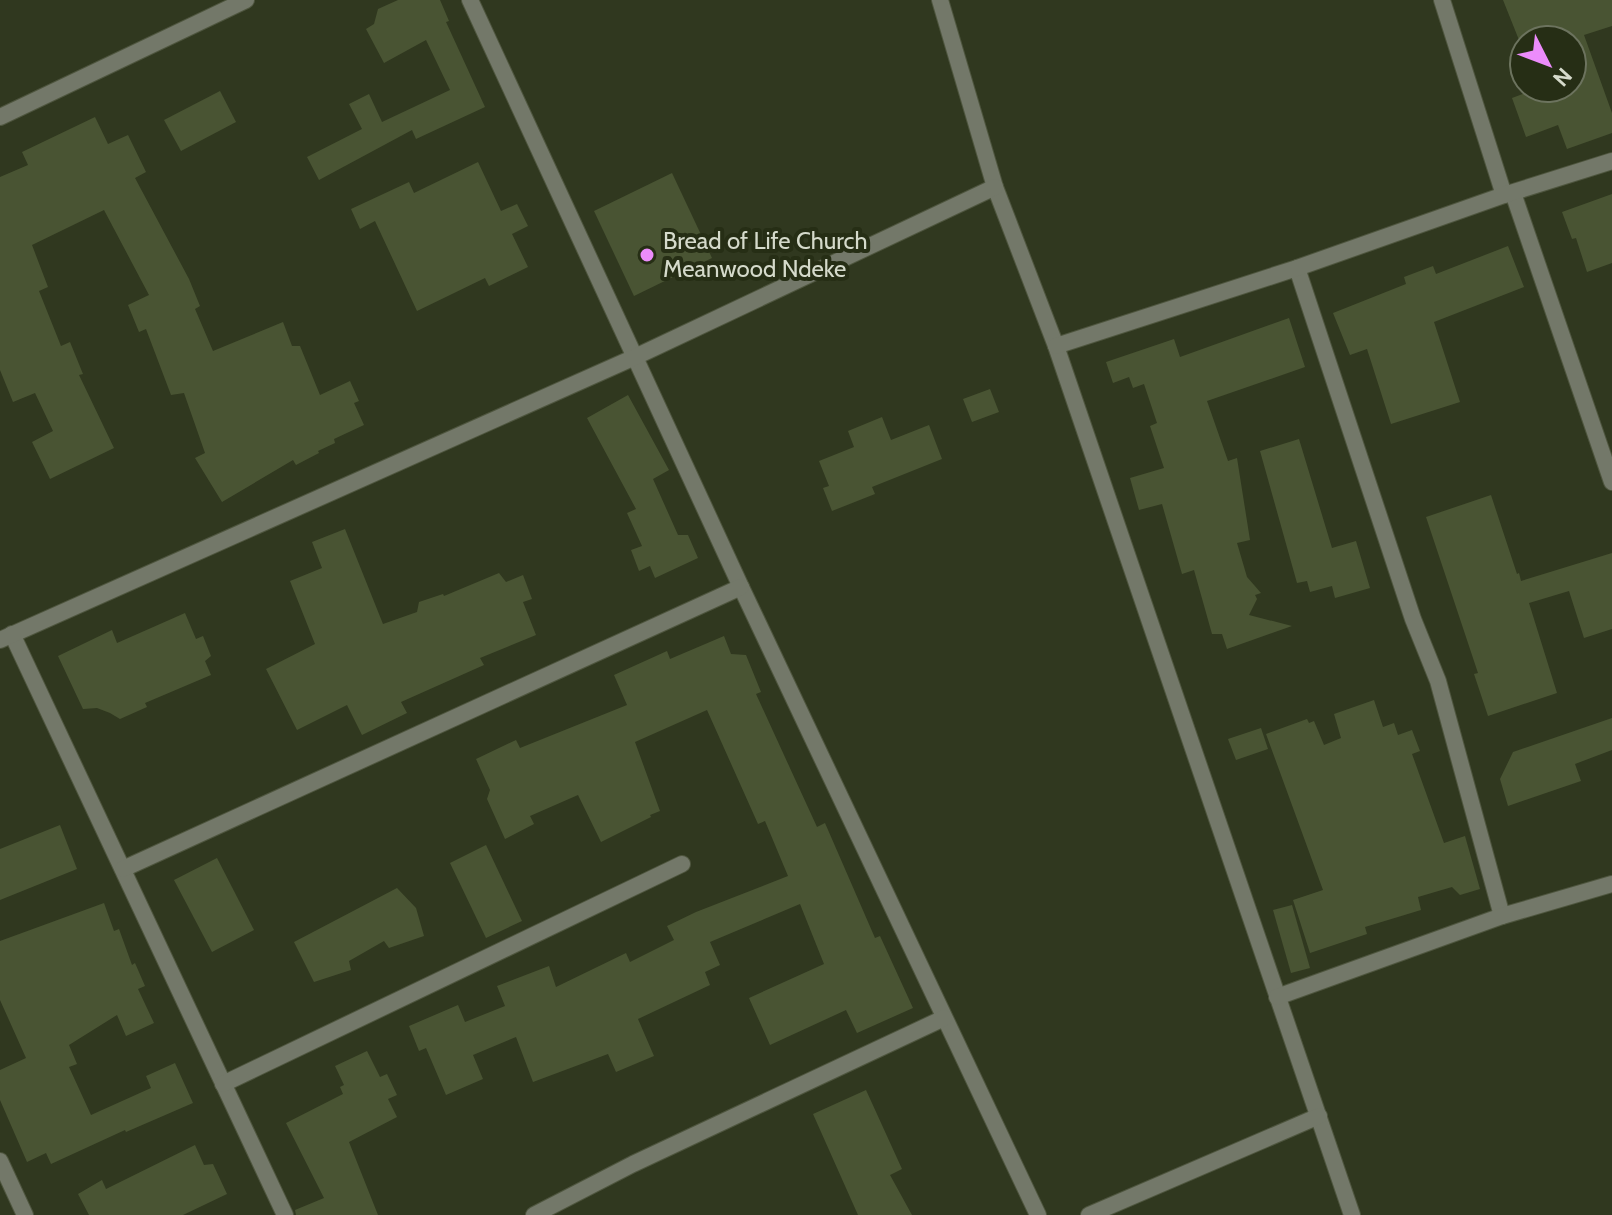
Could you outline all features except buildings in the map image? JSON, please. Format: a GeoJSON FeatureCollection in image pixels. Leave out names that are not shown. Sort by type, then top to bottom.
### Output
{"type":"FeatureCollection","features":[{"type":"Feature","properties":{"kind":"street"},"geometry":{"type":"LineString","coordinates":[[1,115],[246,0]]}},
{"type":"Feature","properties":{"kind":"street"},"geometry":{"type":"LineString","coordinates":[[470,0],[741,587],[1038,1215]]}},
{"type":"Feature","properties":{"kind":"street"},"geometry":{"type":"LineString","coordinates":[[940,0],[995,187],[1056,346],[1352,1215]]}},
{"type":"Feature","properties":{"kind":"street"},"geometry":{"type":"LineString","coordinates":[[1442,0],[1612,482]]}},
{"type":"Feature","properties":{"kind":"street"},"geometry":{"type":"LineString","coordinates":[[1056,346],[1612,161]]}},
{"type":"Feature","properties":{"kind":"street"},"geometry":{"type":"LineString","coordinates":[[285,1215],[123,869],[6,637],[635,357],[995,187]]}},
{"type":"Feature","properties":{"kind":"street"},"geometry":{"type":"LineString","coordinates":[[1297,268],[1413,619],[1438,681],[1502,916]]}},
{"type":"Feature","properties":{"kind":"street"},"geometry":{"type":"LineString","coordinates":[[123,869],[741,587]]}},
{"type":"Feature","properties":{"kind":"street"},"geometry":{"type":"LineString","coordinates":[[223,1084],[682,864]]}},
{"type":"Feature","properties":{"kind":"street"},"geometry":{"type":"LineString","coordinates":[[1277,997],[1502,916],[1612,884]]}},
{"type":"Feature","properties":{"kind":"street"},"geometry":{"type":"LineString","coordinates":[[534,1215],[633,1164],[944,1018]]}},
{"type":"Feature","properties":{"kind":"street"},"geometry":{"type":"LineString","coordinates":[[1089,1215],[1319,1116]]}},
{"type":"Feature","properties":{"kind":"street"},"geometry":{"type":"LineString","coordinates":[[0,1161],[25,1215]]}},
{"type":"Feature","properties":{"kind":"place","name":"Bread of Life Church Meanwood Ndeke"},"geometry":{"type":"Point","coordinates":[647,255]}}]}
